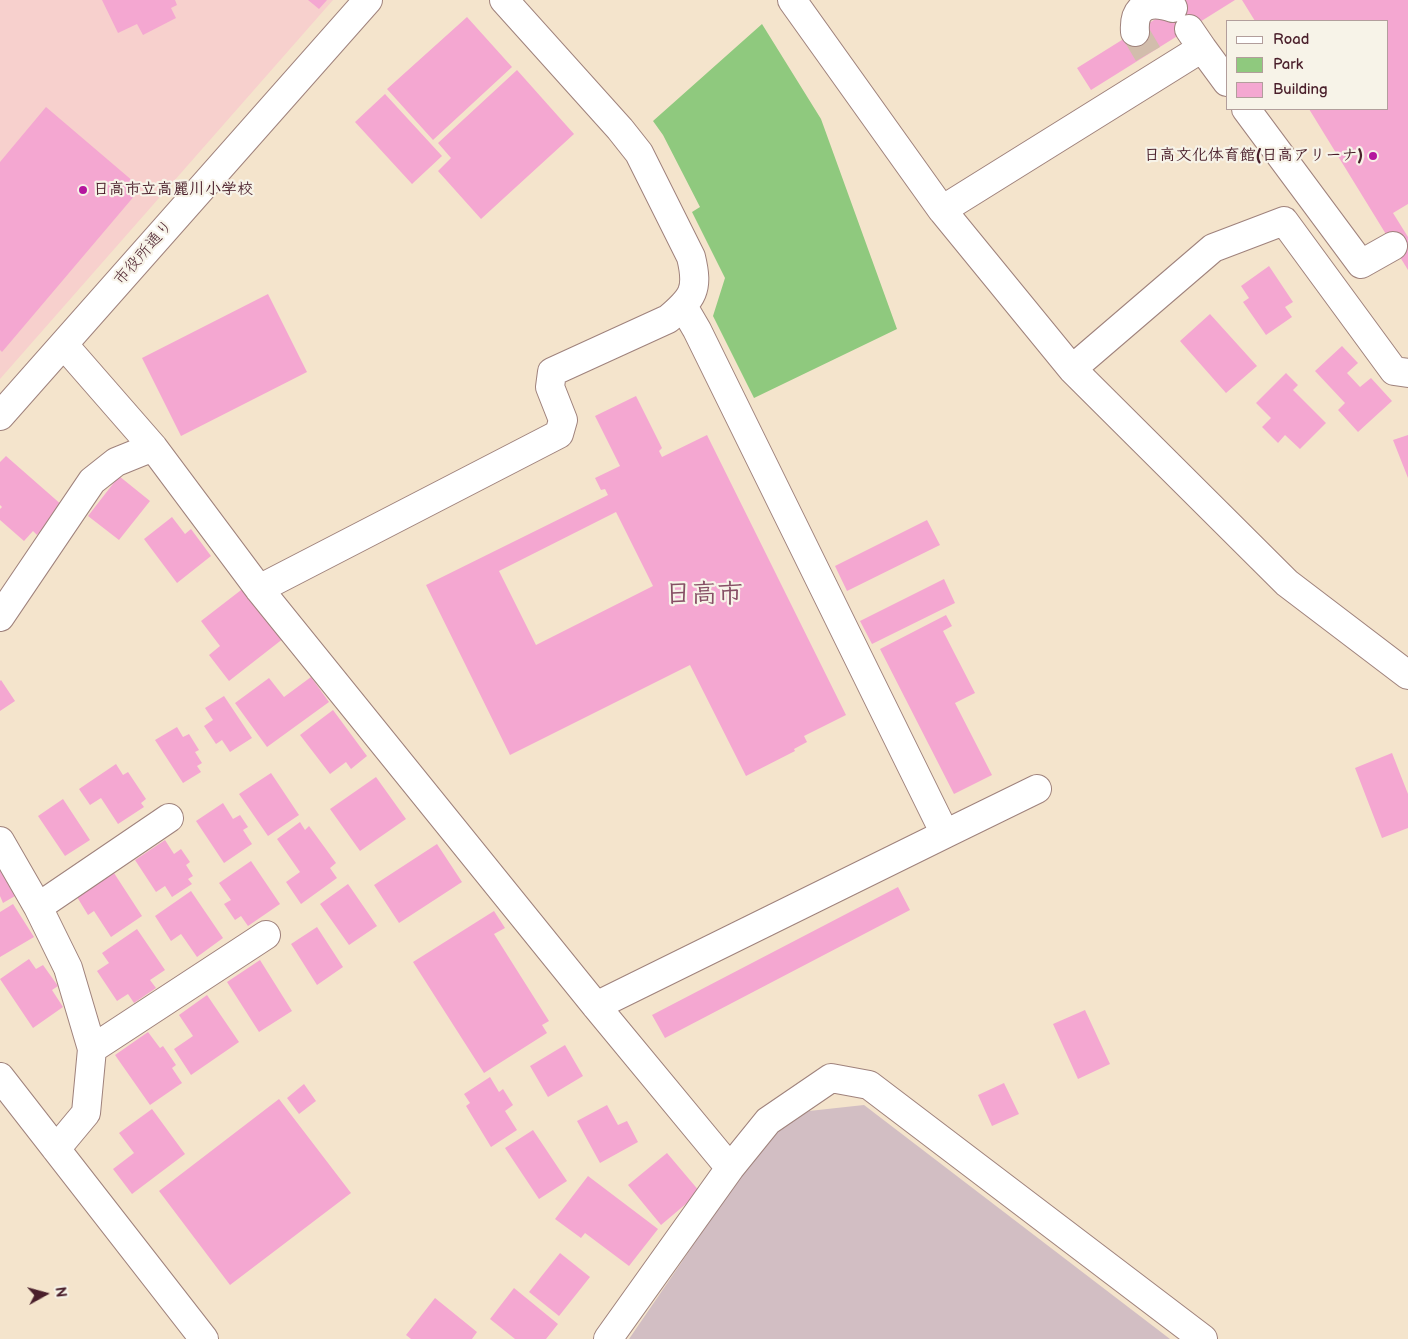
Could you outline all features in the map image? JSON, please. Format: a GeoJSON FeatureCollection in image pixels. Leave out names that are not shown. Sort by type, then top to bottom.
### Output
{"type":"FeatureCollection","features":[{"type":"Feature","properties":{"kind":"street","name":"市役所通り"},"geometry":{"type":"LineString","coordinates":[[0,416],[368,0]]}},
{"type":"Feature","properties":{"kind":"street"},"geometry":{"type":"LineString","coordinates":[[259,589],[560,434],[564,420],[550,387],[552,372],[668,319],[683,306],[690,297],[695,285],[691,257],[639,153],[620,129],[504,0]]}},
{"type":"Feature","properties":{"kind":"street"},"geometry":{"type":"LineString","coordinates":[[792,0],[942,210],[1072,369],[1287,583],[1408,675]]}},
{"type":"Feature","properties":{"kind":"street"},"geometry":{"type":"LineString","coordinates":[[1148,53],[1134,22],[1140,9],[1151,1],[1164,3],[1188,28],[1226,81]]}},
{"type":"Feature","properties":{"kind":"street"},"geometry":{"type":"LineString","coordinates":[[942,210],[1148,53],[1188,28]]}},
{"type":"Feature","properties":{"kind":"street"},"geometry":{"type":"LineString","coordinates":[[1247,110],[1361,264],[1403,240]]}},
{"type":"Feature","properties":{"kind":"street"},"geometry":{"type":"LineString","coordinates":[[1072,369],[1213,248],[1284,221],[1394,371],[1408,373]]}},
{"type":"Feature","properties":{"kind":"street"},"geometry":{"type":"LineString","coordinates":[[683,306],[701,338],[945,834]]}},
{"type":"Feature","properties":{"kind":"street"},"geometry":{"type":"LineString","coordinates":[[64,345],[153,447],[259,589],[596,1006],[730,1168]]}},
{"type":"Feature","properties":{"kind":"street"},"geometry":{"type":"LineString","coordinates":[[0,617],[92,481],[116,462],[153,447]]}},
{"type":"Feature","properties":{"kind":"street"},"geometry":{"type":"LineString","coordinates":[[596,1006],[1037,789]]}},
{"type":"Feature","properties":{"kind":"street"},"geometry":{"type":"LineString","coordinates":[[38,907],[169,818]]}},
{"type":"Feature","properties":{"kind":"street"},"geometry":{"type":"LineString","coordinates":[[0,841],[38,907],[68,968],[92,1049],[86,1113],[56,1149]]}},
{"type":"Feature","properties":{"kind":"street"},"geometry":{"type":"LineString","coordinates":[[92,1049],[266,935]]}},
{"type":"Feature","properties":{"kind":"street"},"geometry":{"type":"LineString","coordinates":[[0,1077],[204,1339]]}},
{"type":"Feature","properties":{"kind":"street"},"geometry":{"type":"LineString","coordinates":[[608,1339],[730,1168],[768,1121],[832,1078],[869,1085],[1204,1339]]}},
{"type":"Feature","properties":{"kind":"shaded area","name":"日高市立高麗川小学校"},"geometry":{"type":"Polygon","coordinates":[[[0,0],[333,0],[0,379],[0,0]]]}},
{"type":"Feature","properties":{"kind":"shaded area"},"geometry":{"type":"Polygon","coordinates":[[[864,1105],[1170,1339],[629,1339],[735,1184],[770,1137],[809,1111],[864,1105]]]}},
{"type":"Feature","properties":{"kind":"green space"},"geometry":{"type":"Polygon","coordinates":[[[762,24],[821,119],[897,329],[754,398],[713,316],[725,278],[692,212],[700,207],[663,135],[653,121],[762,24]]]}},
{"type":"Feature","properties":{"kind":"building"},"geometry":{"type":"Polygon","coordinates":[[[102,0],[175,0],[177,5],[171,8],[176,18],[143,35],[137,24],[118,33],[102,0]]]}},
{"type":"Feature","properties":{"kind":"building"},"geometry":{"type":"Polygon","coordinates":[[[308,0],[327,0],[319,9],[308,0]]]}},
{"type":"Feature","properties":{"kind":"building"},"geometry":{"type":"Polygon","coordinates":[[[1186,0],[1235,0],[1091,90],[1077,68],[1186,0]]]}},
{"type":"Feature","properties":{"kind":"building","name":"日高文化体育館(日高アリーナ)"},"geometry":{"type":"Polygon","coordinates":[[[1242,0],[1408,0],[1408,204],[1393,213],[1408,237],[1408,270],[1310,110],[1388,110],[1388,20],[1254,20],[1242,0]]]}},
{"type":"Feature","properties":{"kind":"building"},"geometry":{"type":"Polygon","coordinates":[[[467,17],[512,67],[433,140],[387,89],[467,17]]]}},
{"type":"Feature","properties":{"kind":"building"},"geometry":{"type":"Polygon","coordinates":[[[517,70],[574,134],[481,219],[438,171],[451,158],[438,143],[517,70]]]}},
{"type":"Feature","properties":{"kind":"building"},"geometry":{"type":"Polygon","coordinates":[[[385,94],[442,156],[412,184],[355,122],[385,94]]]}},
{"type":"Feature","properties":{"kind":"building"},"geometry":{"type":"Polygon","coordinates":[[[46,107],[141,188],[2,352],[0,350],[0,162],[46,107]]]}},
{"type":"Feature","properties":{"kind":"building"},"geometry":{"type":"Polygon","coordinates":[[[1269,266],[1293,302],[1285,307],[1292,317],[1266,335],[1243,302],[1249,298],[1241,286],[1269,266]]]}},
{"type":"Feature","properties":{"kind":"building"},"geometry":{"type":"Polygon","coordinates":[[[268,294],[307,372],[181,436],[142,358],[268,294]]]}},
{"type":"Feature","properties":{"kind":"building"},"geometry":{"type":"Polygon","coordinates":[[[1210,314],[1257,366],[1226,393],[1180,341],[1210,314]]]}},
{"type":"Feature","properties":{"kind":"building"},"geometry":{"type":"Polygon","coordinates":[[[1342,346],[1358,363],[1347,373],[1360,387],[1371,378],[1392,401],[1358,432],[1338,410],[1345,403],[1315,371],[1342,346]]]}},
{"type":"Feature","properties":{"kind":"building"},"geometry":{"type":"Polygon","coordinates":[[[1286,373],[1298,385],[1293,390],[1326,423],[1300,449],[1285,435],[1278,443],[1262,427],[1271,418],[1256,403],[1286,373]]]}},
{"type":"Feature","properties":{"kind":"building"},"geometry":{"type":"Polygon","coordinates":[[[636,396],[662,448],[659,451],[662,457],[707,435],[846,715],[804,736],[807,742],[794,749],[795,751],[746,776],[690,665],[510,755],[426,585],[608,495],[605,489],[601,490],[595,478],[620,466],[595,416],[636,396]],[[616,512],[499,571],[536,645],[653,586],[616,512]]]}},
{"type":"Feature","properties":{"kind":"building"},"geometry":{"type":"Polygon","coordinates":[[[1408,435],[1408,478],[1393,440],[1408,435]]]}},
{"type":"Feature","properties":{"kind":"building"},"geometry":{"type":"Polygon","coordinates":[[[6,456],[63,506],[37,535],[33,531],[24,541],[0,520],[0,509],[2,507],[0,505],[0,462],[6,456]]]}},
{"type":"Feature","properties":{"kind":"building"},"geometry":{"type":"Polygon","coordinates":[[[119,476],[150,501],[119,540],[88,516],[119,476]]]}},
{"type":"Feature","properties":{"kind":"building"},"geometry":{"type":"Polygon","coordinates":[[[172,517],[185,534],[191,529],[211,556],[177,583],[144,539],[172,517]]]}},
{"type":"Feature","properties":{"kind":"building"},"geometry":{"type":"Polygon","coordinates":[[[927,520],[940,545],[847,591],[835,566],[927,520]]]}},
{"type":"Feature","properties":{"kind":"building"},"geometry":{"type":"Polygon","coordinates":[[[944,579],[955,603],[872,644],[860,621],[944,579]]]}},
{"type":"Feature","properties":{"kind":"building"},"geometry":{"type":"Polygon","coordinates":[[[245,587],[284,638],[229,681],[209,655],[220,646],[201,621],[245,587]]]}},
{"type":"Feature","properties":{"kind":"building"},"geometry":{"type":"Polygon","coordinates":[[[946,615],[952,626],[943,631],[975,693],[955,703],[992,775],[954,794],[880,649],[946,615]]]}},
{"type":"Feature","properties":{"kind":"building"},"geometry":{"type":"Polygon","coordinates":[[[311,677],[329,702],[267,747],[235,703],[269,678],[284,697],[311,677]]]}},
{"type":"Feature","properties":{"kind":"building"},"geometry":{"type":"Polygon","coordinates":[[[0,681],[15,701],[0,711],[0,681]]]}},
{"type":"Feature","properties":{"kind":"building"},"geometry":{"type":"Polygon","coordinates":[[[224,696],[252,738],[230,752],[222,740],[216,744],[204,726],[213,720],[205,708],[224,696]]]}},
{"type":"Feature","properties":{"kind":"building"},"geometry":{"type":"Polygon","coordinates":[[[333,710],[367,756],[351,769],[346,762],[330,774],[300,735],[333,710]]]}},
{"type":"Feature","properties":{"kind":"building"},"geometry":{"type":"Polygon","coordinates":[[[177,727],[183,737],[189,734],[199,750],[195,752],[202,763],[197,766],[201,772],[183,783],[155,740],[177,727]]]}},
{"type":"Feature","properties":{"kind":"building"},"geometry":{"type":"Polygon","coordinates":[[[1392,753],[1408,794],[1408,828],[1382,838],[1355,768],[1392,753]]]}},
{"type":"Feature","properties":{"kind":"building"},"geometry":{"type":"Polygon","coordinates":[[[116,764],[123,775],[128,772],[146,799],[141,803],[144,807],[118,824],[101,798],[90,805],[79,789],[116,764]]]}},
{"type":"Feature","properties":{"kind":"building"},"geometry":{"type":"Polygon","coordinates":[[[271,773],[299,815],[268,836],[239,794],[271,773]]]}},
{"type":"Feature","properties":{"kind":"building"},"geometry":{"type":"Polygon","coordinates":[[[376,777],[406,819],[360,851],[330,809],[376,777]]]}},
{"type":"Feature","properties":{"kind":"building"},"geometry":{"type":"Polygon","coordinates":[[[63,799],[90,840],[65,856],[38,816],[63,799]]]}},
{"type":"Feature","properties":{"kind":"building"},"geometry":{"type":"Polygon","coordinates":[[[223,803],[233,819],[240,815],[248,827],[243,830],[252,844],[224,863],[196,821],[223,803]]]}},
{"type":"Feature","properties":{"kind":"building"},"geometry":{"type":"Polygon","coordinates":[[[300,822],[305,830],[309,826],[336,863],[330,868],[337,878],[301,904],[286,882],[300,872],[277,839],[300,822]]]}},
{"type":"Feature","properties":{"kind":"building"},"geometry":{"type":"Polygon","coordinates":[[[165,840],[174,854],[181,849],[190,862],[186,865],[193,876],[188,879],[192,884],[172,897],[165,886],[156,892],[135,860],[165,840]]]}},
{"type":"Feature","properties":{"kind":"building"},"geometry":{"type":"Polygon","coordinates":[[[437,844],[462,882],[399,923],[374,885],[437,844]]]}},
{"type":"Feature","properties":{"kind":"building"},"geometry":{"type":"Polygon","coordinates":[[[251,861],[280,904],[248,926],[241,916],[235,920],[224,904],[231,900],[219,883],[251,861]]]}},
{"type":"Feature","properties":{"kind":"building"},"geometry":{"type":"Polygon","coordinates":[[[0,870],[15,896],[3,903],[0,896],[0,870]]]}},
{"type":"Feature","properties":{"kind":"building"},"geometry":{"type":"Polygon","coordinates":[[[114,873],[142,916],[111,937],[94,911],[88,915],[77,897],[114,873]]]}},
{"type":"Feature","properties":{"kind":"building"},"geometry":{"type":"Polygon","coordinates":[[[348,884],[377,926],[349,945],[320,904],[348,884]]]}},
{"type":"Feature","properties":{"kind":"building"},"geometry":{"type":"Polygon","coordinates":[[[898,887],[910,910],[665,1038],[652,1015],[898,887]]]}},
{"type":"Feature","properties":{"kind":"building"},"geometry":{"type":"Polygon","coordinates":[[[191,891],[223,938],[197,957],[181,934],[171,941],[155,916],[191,891]]]}},
{"type":"Feature","properties":{"kind":"building"},"geometry":{"type":"Polygon","coordinates":[[[13,904],[34,937],[0,957],[0,912],[13,904]]]}},
{"type":"Feature","properties":{"kind":"building"},"geometry":{"type":"Polygon","coordinates":[[[494,911],[505,928],[494,934],[549,1021],[542,1025],[547,1033],[484,1073],[413,962],[494,911]]]}},
{"type":"Feature","properties":{"kind":"building"},"geometry":{"type":"Polygon","coordinates":[[[317,927],[343,967],[317,985],[291,944],[317,927]]]}},
{"type":"Feature","properties":{"kind":"building"},"geometry":{"type":"Polygon","coordinates":[[[137,929],[165,970],[150,980],[156,988],[134,1003],[128,994],[117,1001],[97,971],[109,963],[102,953],[137,929]]]}},
{"type":"Feature","properties":{"kind":"building"},"geometry":{"type":"Polygon","coordinates":[[[29,959],[36,969],[43,965],[58,986],[52,990],[63,1007],[33,1028],[0,979],[29,959]]]}},
{"type":"Feature","properties":{"kind":"building"},"geometry":{"type":"Polygon","coordinates":[[[260,960],[292,1011],[259,1032],[227,982],[260,960]]]}},
{"type":"Feature","properties":{"kind":"building"},"geometry":{"type":"Polygon","coordinates":[[[207,995],[239,1042],[191,1075],[174,1049],[193,1036],[179,1015],[207,995]]]}},
{"type":"Feature","properties":{"kind":"building"},"geometry":{"type":"Polygon","coordinates":[[[1085,1010],[1110,1064],[1078,1079],[1053,1024],[1085,1010]]]}},
{"type":"Feature","properties":{"kind":"building"},"geometry":{"type":"Polygon","coordinates":[[[148,1032],[160,1048],[163,1046],[176,1065],[172,1068],[182,1083],[150,1105],[115,1055],[148,1032]]]}},
{"type":"Feature","properties":{"kind":"building"},"geometry":{"type":"Polygon","coordinates":[[[565,1045],[583,1076],[548,1097],[530,1066],[565,1045]]]}},
{"type":"Feature","properties":{"kind":"building"},"geometry":{"type":"Polygon","coordinates":[[[490,1077],[499,1092],[503,1089],[513,1105],[505,1111],[517,1130],[491,1147],[466,1106],[470,1103],[464,1094],[490,1077]]]}},
{"type":"Feature","properties":{"kind":"building"},"geometry":{"type":"Polygon","coordinates":[[[1004,1083],[1019,1114],[992,1126],[978,1095],[1004,1083]]]}},
{"type":"Feature","properties":{"kind":"building"},"geometry":{"type":"Polygon","coordinates":[[[304,1084],[316,1101],[299,1114],[287,1098],[304,1084]]]}},
{"type":"Feature","properties":{"kind":"building"},"geometry":{"type":"Polygon","coordinates":[[[279,1099],[351,1193],[230,1285],[159,1191],[279,1099]]]}},
{"type":"Feature","properties":{"kind":"building"},"geometry":{"type":"Polygon","coordinates":[[[607,1105],[618,1125],[627,1121],[638,1142],[600,1163],[577,1121],[607,1105]]]}},
{"type":"Feature","properties":{"kind":"building"},"geometry":{"type":"Polygon","coordinates":[[[152,1109],[185,1154],[132,1194],[113,1169],[134,1153],[119,1133],[152,1109]]]}},
{"type":"Feature","properties":{"kind":"building"},"geometry":{"type":"Polygon","coordinates":[[[533,1130],[567,1181],[539,1199],[505,1148],[533,1130]]]}},
{"type":"Feature","properties":{"kind":"building"},"geometry":{"type":"Polygon","coordinates":[[[667,1153],[700,1192],[661,1225],[628,1185],[667,1153]]]}},
{"type":"Feature","properties":{"kind":"building"},"geometry":{"type":"Polygon","coordinates":[[[588,1176],[658,1229],[629,1266],[585,1233],[581,1238],[555,1219],[588,1176]]]}},
{"type":"Feature","properties":{"kind":"building"},"geometry":{"type":"Polygon","coordinates":[[[560,1253],[590,1277],[559,1316],[529,1292],[560,1253]]]}},
{"type":"Feature","properties":{"kind":"building"},"geometry":{"type":"Polygon","coordinates":[[[514,1288],[558,1324],[546,1339],[515,1339],[490,1319],[514,1288]]]}},
{"type":"Feature","properties":{"kind":"building"},"geometry":{"type":"Polygon","coordinates":[[[435,1298],[477,1332],[472,1339],[411,1339],[406,1335],[435,1298]]]}},
{"type":"Feature","properties":{"kind":"tunnel"},"geometry":{"type":"LineString","coordinates":[[1135,32],[1148,54]]}},
{"type":"Feature","properties":{"kind":"place","name":"日高文化体育館(日高アリーナ)"},"geometry":{"type":"Point","coordinates":[1373,156]}},
{"type":"Feature","properties":{"kind":"place","name":"日高市立高麗川小学校"},"geometry":{"type":"Point","coordinates":[83,190]}},
{"type":"Feature","properties":{"kind":"district","name":"日高市"},"geometry":{"type":"Point","coordinates":[704,595]}}]}
